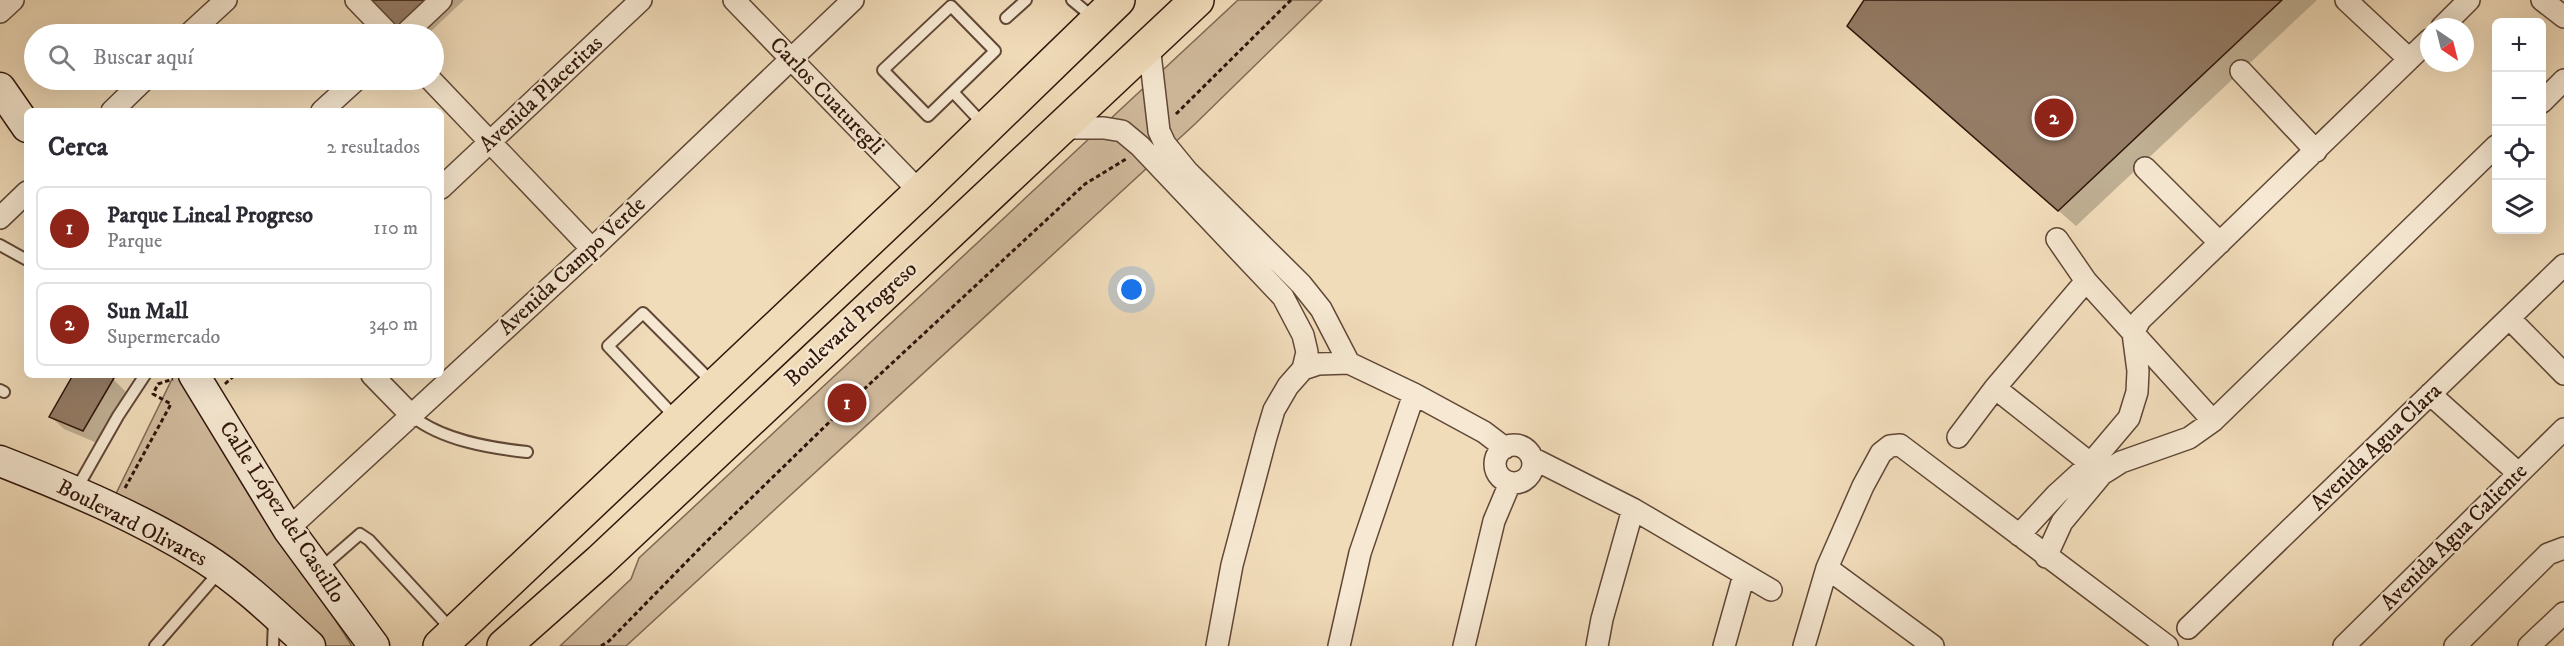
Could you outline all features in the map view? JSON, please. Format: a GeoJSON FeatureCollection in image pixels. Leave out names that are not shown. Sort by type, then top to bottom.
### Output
{"type":"FeatureCollection","features":[{"type":"Feature","properties":{"kind":"main road","name":"Boulevard Progreso"},"geometry":{"type":"LineString","coordinates":[[504,646],[600,561],[1197,0]]}},
{"type":"Feature","properties":{"kind":"main road"},"geometry":{"type":"LineString","coordinates":[[447,639],[920,192],[986,127],[1096,7]]}},
{"type":"Feature","properties":{"kind":"street"},"geometry":{"type":"LineString","coordinates":[[0,12],[13,0]]}},
{"type":"Feature","properties":{"kind":"street"},"geometry":{"type":"LineString","coordinates":[[200,24],[226,0]]}},
{"type":"Feature","properties":{"kind":"street"},"geometry":{"type":"LineString","coordinates":[[356,0],[379,24]]}},
{"type":"Feature","properties":{"kind":"street"},"geometry":{"type":"LineString","coordinates":[[416,24],[441,0]]}},
{"type":"Feature","properties":{"kind":"street","name":"Avenida Placeritas"},"geometry":{"type":"LineString","coordinates":[[444,185],[641,0]]}},
{"type":"Feature","properties":{"kind":"street","name":"Carlos Cuaturegli"},"geometry":{"type":"LineString","coordinates":[[734,0],[920,192]]}},
{"type":"Feature","properties":{"kind":"street","name":"Avenida Campo Verde"},"geometry":{"type":"LineString","coordinates":[[288,529],[592,249],[853,0]]}},
{"type":"Feature","properties":{"kind":"street"},"geometry":{"type":"LineString","coordinates":[[2346,0],[2409,59]]}},
{"type":"Feature","properties":{"kind":"street"},"geometry":{"type":"LineString","coordinates":[[2451,18],[2469,0]]}},
{"type":"Feature","properties":{"kind":"street"},"geometry":{"type":"LineString","coordinates":[[2542,0],[2564,17]]}},
{"type":"Feature","properties":{"kind":"street"},"geometry":{"type":"LineString","coordinates":[[1149,45],[1153,145]]}},
{"type":"Feature","properties":{"kind":"street"},"geometry":{"type":"LineString","coordinates":[[2046,556],[2062,522],[2129,418],[2137,392],[2138,371],[2133,333],[2140,320],[2420,49]]}},
{"type":"Feature","properties":{"kind":"street"},"geometry":{"type":"LineString","coordinates":[[2241,71],[2316,151]]}},
{"type":"Feature","properties":{"kind":"street"},"geometry":{"type":"LineString","coordinates":[[2546,97],[2564,80]]}},
{"type":"Feature","properties":{"kind":"street"},"geometry":{"type":"LineString","coordinates":[[0,88],[24,123]]}},
{"type":"Feature","properties":{"kind":"street"},"geometry":{"type":"LineString","coordinates":[[121,108],[136,90]]}},
{"type":"Feature","properties":{"kind":"street"},"geometry":{"type":"LineString","coordinates":[[325,108],[345,90]]}},
{"type":"Feature","properties":{"kind":"street"},"geometry":{"type":"LineString","coordinates":[[441,90],[592,249]]}},
{"type":"Feature","properties":{"kind":"street"},"geometry":{"type":"LineString","coordinates":[[1061,128],[1104,128],[1122,131],[1153,145],[1283,297],[1303,335],[1307,352],[1303,369],[1288,386],[1274,410],[1232,565],[1217,646]]}},
{"type":"Feature","properties":{"kind":"street"},"geometry":{"type":"LineString","coordinates":[[2019,534],[2045,507],[2097,469],[2189,438],[2213,421],[2492,150]]}},
{"type":"Feature","properties":{"kind":"street"},"geometry":{"type":"LineString","coordinates":[[2145,168],[2220,243]]}},
{"type":"Feature","properties":{"kind":"street"},"geometry":{"type":"LineString","coordinates":[[1185,180],[1301,284],[1321,309],[1349,363]]}},
{"type":"Feature","properties":{"kind":"street"},"geometry":{"type":"LineString","coordinates":[[0,218],[24,195]]}},
{"type":"Feature","properties":{"kind":"street"},"geometry":{"type":"LineString","coordinates":[[2057,239],[2086,281],[2213,421]]}},
{"type":"Feature","properties":{"kind":"street","name":"Avenida Agua Clara"},"geometry":{"type":"LineString","coordinates":[[2188,628],[2564,265]]}},
{"type":"Feature","properties":{"kind":"street"},"geometry":{"type":"LineString","coordinates":[[1958,437],[1995,388],[2086,281]]}},
{"type":"Feature","properties":{"kind":"street"},"geometry":{"type":"LineString","coordinates":[[1283,297],[1301,284]]}},
{"type":"Feature","properties":{"kind":"street"},"geometry":{"type":"LineString","coordinates":[[2509,318],[2564,374]]}},
{"type":"Feature","properties":{"kind":"street"},"geometry":{"type":"LineString","coordinates":[[1303,369],[1318,364],[1349,363],[1414,394],[1484,432],[1505,448]]}},
{"type":"Feature","properties":{"kind":"street","name":"Calle López del Castillo"},"geometry":{"type":"LineString","coordinates":[[188,378],[288,529],[374,646]]}},
{"type":"Feature","properties":{"kind":"street"},"geometry":{"type":"LineString","coordinates":[[375,378],[412,416]]}},
{"type":"Feature","properties":{"kind":"street"},"geometry":{"type":"LineString","coordinates":[[1995,388],[2097,469]]}},
{"type":"Feature","properties":{"kind":"street"},"geometry":{"type":"LineString","coordinates":[[1339,646],[1360,553],[1414,394]]}},
{"type":"Feature","properties":{"kind":"street"},"geometry":{"type":"LineString","coordinates":[[2430,394],[2518,473]]}},
{"type":"Feature","properties":{"kind":"street","name":"Avenida Agua Caliente"},"geometry":{"type":"LineString","coordinates":[[2344,646],[2564,429]]}},
{"type":"Feature","properties":{"kind":"street"},"geometry":{"type":"LineString","coordinates":[[1804,646],[1827,568],[1863,486],[1881,453],[1890,446],[1900,445],[2167,646]]}},
{"type":"Feature","properties":{"kind":"street"},"geometry":{"type":"LineString","coordinates":[[1518,446],[1529,452],[1532,458],[1532,471],[1528,477],[1517,483],[1510,483],[1499,477],[1495,464],[1499,452],[1505,448],[1518,446]]}},
{"type":"Feature","properties":{"kind":"street"},"geometry":{"type":"LineString","coordinates":[[1532,458],[1633,509],[1771,590]]}},
{"type":"Feature","properties":{"kind":"street","name":"Boulevard Olivares"},"geometry":{"type":"LineString","coordinates":[[0,461],[75,492],[165,536],[221,570],[310,646]]}},
{"type":"Feature","properties":{"kind":"street"},"geometry":{"type":"LineString","coordinates":[[1464,646],[1494,521],[1510,483]]}},
{"type":"Feature","properties":{"kind":"street"},"geometry":{"type":"LineString","coordinates":[[2045,507],[2062,522]]}},
{"type":"Feature","properties":{"kind":"street"},"geometry":{"type":"LineString","coordinates":[[1597,646],[1602,619],[1633,509]]}},
{"type":"Feature","properties":{"kind":"street"},"geometry":{"type":"LineString","coordinates":[[2455,646],[2548,554],[2564,548]]}},
{"type":"Feature","properties":{"kind":"street"},"geometry":{"type":"LineString","coordinates":[[1827,568],[1933,646]]}},
{"type":"Feature","properties":{"kind":"street"},"geometry":{"type":"LineString","coordinates":[[1724,646],[1744,575]]}},
{"type":"Feature","properties":{"kind":"street"},"geometry":{"type":"LineString","coordinates":[[2529,646],[2564,613]]}},
{"type":"Feature","properties":{"kind":"lane"},"geometry":{"type":"LineString","coordinates":[[1006,18],[1026,0]]}},
{"type":"Feature","properties":{"kind":"lane"},"geometry":{"type":"LineString","coordinates":[[951,6],[995,51],[953,92],[928,116],[883,70],[951,6]]}},
{"type":"Feature","properties":{"kind":"lane"},"geometry":{"type":"LineString","coordinates":[[953,92],[986,127]]}},
{"type":"Feature","properties":{"kind":"lane"},"geometry":{"type":"LineString","coordinates":[[0,245],[24,258]]}},
{"type":"Feature","properties":{"kind":"lane"},"geometry":{"type":"LineString","coordinates":[[679,421],[608,346],[643,313],[716,386]]}},
{"type":"Feature","properties":{"kind":"lane"},"geometry":{"type":"LineString","coordinates":[[75,492],[118,416],[143,378]]}},
{"type":"Feature","properties":{"kind":"lane"},"geometry":{"type":"LineString","coordinates":[[412,416],[427,428],[497,448],[527,452]]}},
{"type":"Feature","properties":{"kind":"lane"},"geometry":{"type":"LineString","coordinates":[[318,571],[352,538],[360,534],[369,540],[447,639]]}},
{"type":"Feature","properties":{"kind":"lane"},"geometry":{"type":"LineString","coordinates":[[155,646],[221,570]]}},
{"type":"Feature","properties":{"kind":"lane"},"geometry":{"type":"LineString","coordinates":[[273,646],[275,614]]}},
{"type":"Feature","properties":{"kind":"path"},"geometry":{"type":"LineString","coordinates":[[601,646],[609,641],[704,544],[848,405],[1085,184],[1153,145],[1291,0]]}},
{"type":"Feature","properties":{"kind":"path"},"geometry":{"type":"LineString","coordinates":[[123,493],[171,404],[153,394],[158,384],[180,378]]}},
{"type":"Feature","properties":{"kind":"shaded area"},"geometry":{"type":"Polygon","coordinates":[[[1238,0],[1322,0],[1195,124],[626,646],[560,646],[631,579],[639,558],[1238,0]]]}},
{"type":"Feature","properties":{"kind":"shaded area"},"geometry":{"type":"Polygon","coordinates":[[[173,378],[181,378],[352,646],[312,646],[108,510],[173,378]]]}},
{"type":"Feature","properties":{"kind":"building"},"geometry":{"type":"Polygon","coordinates":[[[368,0],[430,0],[404,24],[390,24],[368,0]]]}},
{"type":"Feature","properties":{"kind":"building"},"geometry":{"type":"Polygon","coordinates":[[[1864,0],[2282,0],[2058,211],[1847,26],[1864,0]]]}},
{"type":"Feature","properties":{"kind":"building"},"geometry":{"type":"Polygon","coordinates":[[[71,378],[114,378],[83,431],[49,417],[71,378]]]}},
{"type":"Feature","properties":{"kind":"place","name":"Sun Mall"},"geometry":{"type":"Point","coordinates":[2054,118]}},
{"type":"Feature","properties":{"kind":"place","name":"Parque Lineal Progreso"},"geometry":{"type":"Point","coordinates":[847,403]}}]}
